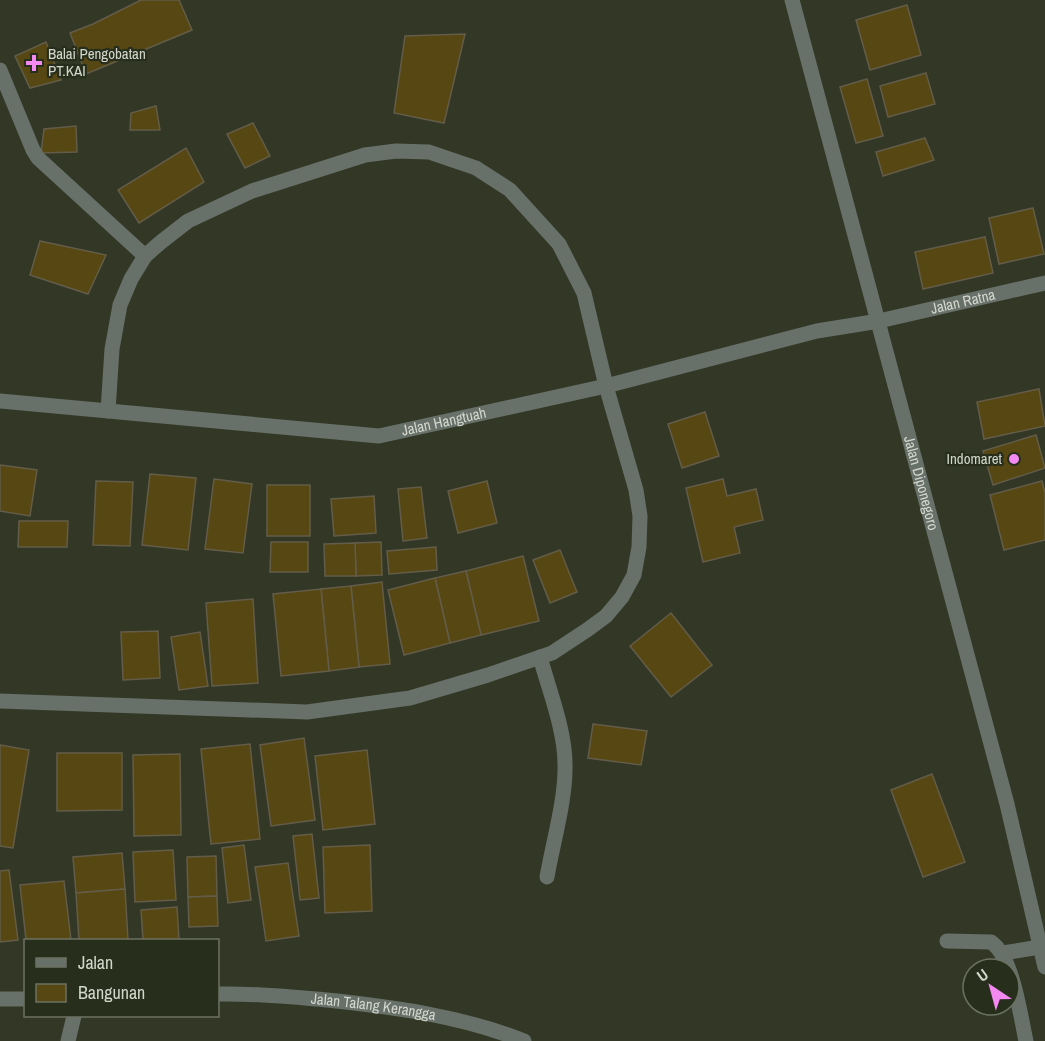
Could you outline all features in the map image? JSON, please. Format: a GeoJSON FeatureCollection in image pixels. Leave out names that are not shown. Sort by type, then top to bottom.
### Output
{"type":"FeatureCollection","features":[{"type":"Feature","properties":{"kind":"street","name":"Jalan Diponegoro"},"geometry":{"type":"LineString","coordinates":[[792,0],[1006,804],[1045,968]]}},
{"type":"Feature","properties":{"kind":"street"},"geometry":{"type":"LineString","coordinates":[[0,70],[38,158],[145,256]]}},
{"type":"Feature","properties":{"kind":"street"},"geometry":{"type":"LineString","coordinates":[[0,701],[307,712],[410,698],[552,653],[606,616],[622,597],[634,575],[639,547],[640,516],[636,490],[606,386],[584,293],[559,244],[510,190],[476,168],[429,152],[396,151],[365,155],[252,191],[188,221],[145,256],[131,279],[120,305],[112,349],[108,411]]}},
{"type":"Feature","properties":{"kind":"street","name":"Jalan Ratna"},"geometry":{"type":"LineString","coordinates":[[879,321],[1045,283]]}},
{"type":"Feature","properties":{"kind":"street","name":"Jalan Hangtuah"},"geometry":{"type":"LineString","coordinates":[[0,401],[379,436],[606,386],[817,331],[879,321]]}},
{"type":"Feature","properties":{"kind":"street"},"geometry":{"type":"LineString","coordinates":[[540,657],[562,738],[566,762],[565,782],[547,877]]}},
{"type":"Feature","properties":{"kind":"street"},"geometry":{"type":"LineString","coordinates":[[947,940],[991,942],[1003,953],[1007,961],[1026,1041]]}},
{"type":"Feature","properties":{"kind":"street"},"geometry":{"type":"LineString","coordinates":[[1003,953],[1040,947]]}},
{"type":"Feature","properties":{"kind":"street","name":"Jalan Talang Kerangga"},"geometry":{"type":"LineString","coordinates":[[219,994],[241,993],[390,1007],[468,1023],[524,1041]]}},
{"type":"Feature","properties":{"kind":"street"},"geometry":{"type":"LineString","coordinates":[[0,999],[24,999]]}},
{"type":"Feature","properties":{"kind":"street"},"geometry":{"type":"LineString","coordinates":[[68,1041],[74,1017]]}},
{"type":"Feature","properties":{"kind":"building"},"geometry":{"type":"Polygon","coordinates":[[[141,0],[179,0],[192,30],[86,74],[70,33],[141,0]]]}},
{"type":"Feature","properties":{"kind":"building"},"geometry":{"type":"Polygon","coordinates":[[[907,5],[921,55],[870,70],[856,20],[907,5]]]}},
{"type":"Feature","properties":{"kind":"building"},"geometry":{"type":"Polygon","coordinates":[[[465,34],[444,123],[394,113],[405,36],[465,34]]]}},
{"type":"Feature","properties":{"kind":"building"},"geometry":{"type":"Polygon","coordinates":[[[46,42],[61,80],[30,88],[15,56],[46,42]]]}},
{"type":"Feature","properties":{"kind":"building"},"geometry":{"type":"Polygon","coordinates":[[[926,73],[935,104],[888,117],[880,86],[926,73]]]}},
{"type":"Feature","properties":{"kind":"building"},"geometry":{"type":"Polygon","coordinates":[[[867,79],[883,136],[856,143],[840,87],[867,79]]]}},
{"type":"Feature","properties":{"kind":"building"},"geometry":{"type":"Polygon","coordinates":[[[156,106],[160,130],[130,130],[131,113],[156,106]]]}},
{"type":"Feature","properties":{"kind":"building"},"geometry":{"type":"Polygon","coordinates":[[[253,123],[270,156],[245,168],[227,134],[253,123]]]}},
{"type":"Feature","properties":{"kind":"building"},"geometry":{"type":"Polygon","coordinates":[[[76,126],[77,152],[41,153],[44,129],[76,126]]]}},
{"type":"Feature","properties":{"kind":"building"},"geometry":{"type":"Polygon","coordinates":[[[925,138],[934,160],[883,176],[876,152],[925,138]]]}},
{"type":"Feature","properties":{"kind":"building"},"geometry":{"type":"Polygon","coordinates":[[[186,148],[204,182],[139,223],[118,190],[186,148]]]}},
{"type":"Feature","properties":{"kind":"building"},"geometry":{"type":"Polygon","coordinates":[[[1033,208],[1044,254],[999,264],[989,218],[1033,208]]]}},
{"type":"Feature","properties":{"kind":"building"},"geometry":{"type":"Polygon","coordinates":[[[985,237],[993,273],[923,289],[915,252],[985,237]]]}},
{"type":"Feature","properties":{"kind":"building"},"geometry":{"type":"Polygon","coordinates":[[[40,241],[106,255],[88,294],[30,275],[40,241]]]}},
{"type":"Feature","properties":{"kind":"building"},"geometry":{"type":"Polygon","coordinates":[[[1039,389],[1045,426],[984,439],[977,402],[1039,389]]]}},
{"type":"Feature","properties":{"kind":"building"},"geometry":{"type":"Polygon","coordinates":[[[705,412],[719,456],[682,468],[668,424],[705,412]]]}},
{"type":"Feature","properties":{"kind":"building","name":"Indomaret"},"geometry":{"type":"Polygon","coordinates":[[[1036,435],[1045,468],[993,485],[983,451],[1036,435]]]}},
{"type":"Feature","properties":{"kind":"building"},"geometry":{"type":"Polygon","coordinates":[[[0,465],[37,470],[30,516],[0,511],[0,465]]]}},
{"type":"Feature","properties":{"kind":"building"},"geometry":{"type":"Polygon","coordinates":[[[150,474],[196,478],[188,550],[142,545],[150,474]]]}},
{"type":"Feature","properties":{"kind":"building"},"geometry":{"type":"Polygon","coordinates":[[[214,479],[252,484],[243,553],[205,549],[214,479]]]}},
{"type":"Feature","properties":{"kind":"building"},"geometry":{"type":"Polygon","coordinates":[[[723,479],[727,496],[756,489],[763,520],[734,527],[740,553],[703,562],[686,488],[723,479]]]}},
{"type":"Feature","properties":{"kind":"building"},"geometry":{"type":"Polygon","coordinates":[[[96,481],[133,482],[130,546],[93,545],[96,481]]]}},
{"type":"Feature","properties":{"kind":"building"},"geometry":{"type":"Polygon","coordinates":[[[487,481],[497,523],[458,533],[448,491],[487,481]]]}},
{"type":"Feature","properties":{"kind":"building"},"geometry":{"type":"Polygon","coordinates":[[[1042,481],[1045,493],[1045,540],[1004,550],[990,495],[1042,481]]]}},
{"type":"Feature","properties":{"kind":"building"},"geometry":{"type":"Polygon","coordinates":[[[267,485],[310,485],[310,536],[267,536],[267,485]]]}},
{"type":"Feature","properties":{"kind":"building"},"geometry":{"type":"Polygon","coordinates":[[[421,487],[427,538],[403,541],[398,489],[421,487]]]}},
{"type":"Feature","properties":{"kind":"building"},"geometry":{"type":"Polygon","coordinates":[[[374,496],[376,533],[334,536],[331,499],[374,496]]]}},
{"type":"Feature","properties":{"kind":"building"},"geometry":{"type":"Polygon","coordinates":[[[19,521],[68,521],[67,547],[18,547],[19,521]]]}},
{"type":"Feature","properties":{"kind":"building"},"geometry":{"type":"Polygon","coordinates":[[[271,542],[308,542],[308,572],[270,572],[271,542]]]}},
{"type":"Feature","properties":{"kind":"building"},"geometry":{"type":"Polygon","coordinates":[[[381,542],[382,575],[356,576],[355,543],[381,542]]]}},
{"type":"Feature","properties":{"kind":"building"},"geometry":{"type":"Polygon","coordinates":[[[355,543],[356,576],[325,576],[324,544],[355,543]]]}},
{"type":"Feature","properties":{"kind":"building"},"geometry":{"type":"Polygon","coordinates":[[[436,547],[437,570],[389,574],[387,551],[436,547]]]}},
{"type":"Feature","properties":{"kind":"building"},"geometry":{"type":"Polygon","coordinates":[[[560,550],[577,592],[550,603],[533,560],[560,550]]]}},
{"type":"Feature","properties":{"kind":"building"},"geometry":{"type":"Polygon","coordinates":[[[523,556],[539,621],[481,635],[466,571],[523,556]]]}},
{"type":"Feature","properties":{"kind":"building"},"geometry":{"type":"Polygon","coordinates":[[[466,571],[481,635],[450,643],[435,578],[466,571]]]}},
{"type":"Feature","properties":{"kind":"building"},"geometry":{"type":"Polygon","coordinates":[[[435,578],[450,643],[404,655],[388,590],[435,578]]]}},
{"type":"Feature","properties":{"kind":"building"},"geometry":{"type":"Polygon","coordinates":[[[382,582],[390,664],[359,667],[351,586],[382,582]]]}},
{"type":"Feature","properties":{"kind":"building"},"geometry":{"type":"Polygon","coordinates":[[[351,586],[359,667],[329,671],[321,589],[351,586]]]}},
{"type":"Feature","properties":{"kind":"building"},"geometry":{"type":"Polygon","coordinates":[[[321,589],[329,671],[281,676],[273,594],[321,589]]]}},
{"type":"Feature","properties":{"kind":"building"},"geometry":{"type":"Polygon","coordinates":[[[253,599],[258,683],[212,686],[206,603],[253,599]]]}},
{"type":"Feature","properties":{"kind":"building"},"geometry":{"type":"Polygon","coordinates":[[[671,613],[712,665],[671,697],[630,646],[671,613]]]}},
{"type":"Feature","properties":{"kind":"building"},"geometry":{"type":"Polygon","coordinates":[[[158,631],[160,678],[123,680],[121,632],[158,631]]]}},
{"type":"Feature","properties":{"kind":"building"},"geometry":{"type":"Polygon","coordinates":[[[200,632],[208,686],[179,690],[171,637],[200,632]]]}},
{"type":"Feature","properties":{"kind":"building"},"geometry":{"type":"Polygon","coordinates":[[[593,724],[647,731],[641,765],[588,758],[593,724]]]}},
{"type":"Feature","properties":{"kind":"building"},"geometry":{"type":"Polygon","coordinates":[[[304,738],[315,820],[271,826],[260,745],[304,738]]]}},
{"type":"Feature","properties":{"kind":"building"},"geometry":{"type":"Polygon","coordinates":[[[250,744],[260,839],[211,844],[201,749],[250,744]]]}},
{"type":"Feature","properties":{"kind":"building"},"geometry":{"type":"Polygon","coordinates":[[[0,745],[29,750],[13,848],[0,846],[0,745]]]}},
{"type":"Feature","properties":{"kind":"building"},"geometry":{"type":"Polygon","coordinates":[[[367,750],[375,824],[323,830],[315,756],[367,750]]]}},
{"type":"Feature","properties":{"kind":"building"},"geometry":{"type":"Polygon","coordinates":[[[57,753],[122,753],[122,810],[57,811],[57,753]]]}},
{"type":"Feature","properties":{"kind":"building"},"geometry":{"type":"Polygon","coordinates":[[[180,754],[181,835],[134,836],[133,755],[180,754]]]}},
{"type":"Feature","properties":{"kind":"building"},"geometry":{"type":"Polygon","coordinates":[[[932,774],[965,862],[923,877],[891,790],[932,774]]]}},
{"type":"Feature","properties":{"kind":"building"},"geometry":{"type":"Polygon","coordinates":[[[312,834],[319,898],[300,900],[293,836],[312,834]]]}},
{"type":"Feature","properties":{"kind":"building"},"geometry":{"type":"Polygon","coordinates":[[[244,845],[251,900],[228,903],[222,848],[244,845]]]}},
{"type":"Feature","properties":{"kind":"building"},"geometry":{"type":"Polygon","coordinates":[[[370,845],[372,911],[325,913],[323,847],[370,845]]]}},
{"type":"Feature","properties":{"kind":"building"},"geometry":{"type":"Polygon","coordinates":[[[173,850],[176,900],[135,902],[133,852],[173,850]]]}},
{"type":"Feature","properties":{"kind":"building"},"geometry":{"type":"Polygon","coordinates":[[[122,853],[125,889],[76,893],[73,857],[122,853]]]}},
{"type":"Feature","properties":{"kind":"building"},"geometry":{"type":"Polygon","coordinates":[[[216,856],[217,896],[188,897],[187,857],[216,856]]]}},
{"type":"Feature","properties":{"kind":"building"},"geometry":{"type":"Polygon","coordinates":[[[288,863],[299,936],[266,941],[255,867],[288,863]]]}},
{"type":"Feature","properties":{"kind":"building"},"geometry":{"type":"Polygon","coordinates":[[[9,870],[18,940],[0,942],[0,871],[9,870]]]}},
{"type":"Feature","properties":{"kind":"building"},"geometry":{"type":"Polygon","coordinates":[[[64,881],[71,939],[26,939],[20,885],[64,881]]]}},
{"type":"Feature","properties":{"kind":"building"},"geometry":{"type":"Polygon","coordinates":[[[125,889],[128,939],[79,939],[76,893],[125,889]]]}},
{"type":"Feature","properties":{"kind":"building"},"geometry":{"type":"Polygon","coordinates":[[[217,896],[218,926],[189,927],[188,897],[217,896]]]}},
{"type":"Feature","properties":{"kind":"building"},"geometry":{"type":"Polygon","coordinates":[[[177,907],[179,939],[143,939],[141,910],[177,907]]]}},
{"type":"Feature","properties":{"kind":"place","name":"Balai Pengobatan PT.KAI"},"geometry":{"type":"Point","coordinates":[34,63]}},
{"type":"Feature","properties":{"kind":"place","name":"Indomaret"},"geometry":{"type":"Point","coordinates":[1014,459]}}]}
